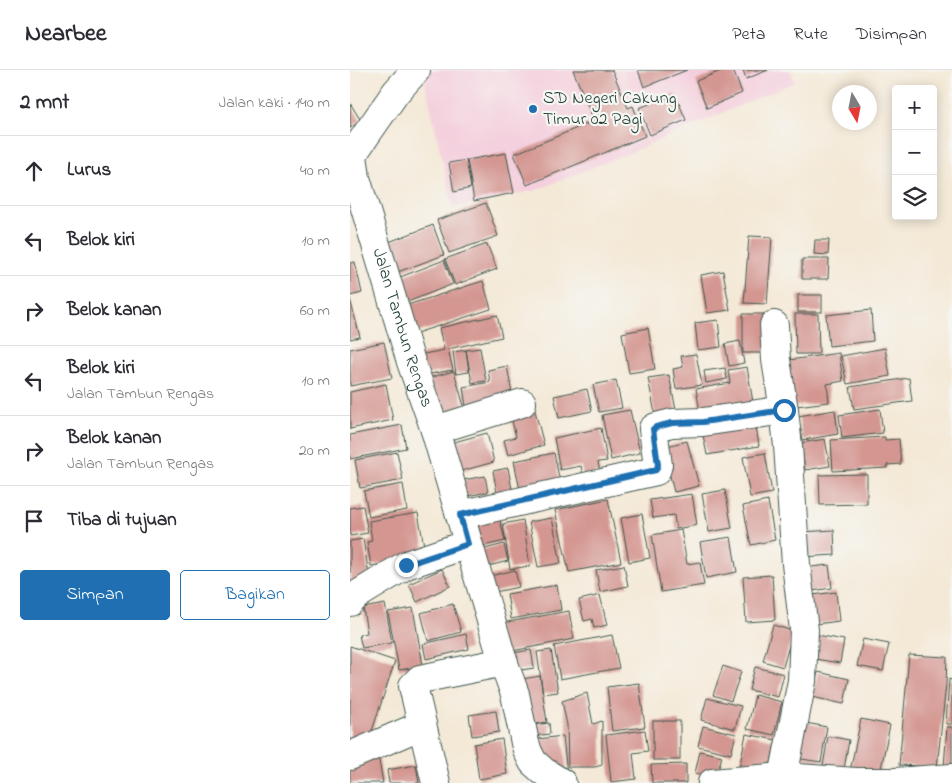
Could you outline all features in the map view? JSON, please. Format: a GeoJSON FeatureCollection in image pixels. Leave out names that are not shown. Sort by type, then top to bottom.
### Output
{"type":"FeatureCollection","features":[{"type":"Feature","properties":{"kind":"street","name":"Jalan Tambun Rengas"},"geometry":{"type":"LineString","coordinates":[[416,70],[396,92],[353,155],[356,178],[411,362],[435,430],[504,662],[516,694],[528,752],[533,762],[562,783]]}},
{"type":"Feature","properties":{"kind":"street"},"geometry":{"type":"LineString","coordinates":[[774,325],[776,360],[788,446],[796,564],[804,630],[802,681],[788,780]]}},
{"type":"Feature","properties":{"kind":"street"},"geometry":{"type":"LineString","coordinates":[[435,430],[522,403]]}},
{"type":"Feature","properties":{"kind":"street"},"geometry":{"type":"LineString","coordinates":[[460,515],[656,470],[658,465],[653,429],[656,427],[672,423],[703,422],[784,410]]}},
{"type":"Feature","properties":{"kind":"street"},"geometry":{"type":"LineString","coordinates":[[350,602],[406,565],[468,544]]}},
{"type":"Feature","properties":{"kind":"street"},"geometry":{"type":"LineString","coordinates":[[436,783],[413,686],[420,679],[504,662]]}},
{"type":"Feature","properties":{"kind":"street"},"geometry":{"type":"LineString","coordinates":[[350,756],[422,725]]}},
{"type":"Feature","properties":{"kind":"street"},"geometry":{"type":"LineString","coordinates":[[712,783],[788,780],[895,782],[952,778]]}},
{"type":"Feature","properties":{"kind":"shaded area","name":"SD Negeri Cakung Timur 02 Pagi"},"geometry":{"type":"Polygon","coordinates":[[[426,70],[620,70],[649,145],[536,190],[453,208],[423,73],[426,70]]]}},
{"type":"Feature","properties":{"kind":"shaded area"},"geometry":{"type":"Polygon","coordinates":[[[621,70],[790,70],[795,82],[650,144],[621,70]]]}},
{"type":"Feature","properties":{"kind":"building"},"geometry":{"type":"Polygon","coordinates":[[[573,70],[612,70],[628,108],[633,106],[645,136],[527,185],[514,154],[594,121],[573,70]]]}},
{"type":"Feature","properties":{"kind":"building"},"geometry":{"type":"Polygon","coordinates":[[[638,70],[687,70],[644,87],[638,70]]]}},
{"type":"Feature","properties":{"kind":"building"},"geometry":{"type":"Polygon","coordinates":[[[723,70],[733,70],[742,93],[707,108],[696,81],[723,70]]]}},
{"type":"Feature","properties":{"kind":"building"},"geometry":{"type":"Polygon","coordinates":[[[743,70],[768,70],[746,79],[743,70]]]}},
{"type":"Feature","properties":{"kind":"building"},"geometry":{"type":"Polygon","coordinates":[[[675,94],[686,120],[650,135],[639,108],[675,94]]]}},
{"type":"Feature","properties":{"kind":"building"},"geometry":{"type":"Polygon","coordinates":[[[350,103],[361,121],[350,128],[350,103]]]}},
{"type":"Feature","properties":{"kind":"building"},"geometry":{"type":"Polygon","coordinates":[[[506,153],[514,193],[474,201],[467,160],[506,153]]]}},
{"type":"Feature","properties":{"kind":"building"},"geometry":{"type":"Polygon","coordinates":[[[466,160],[471,188],[454,192],[449,163],[466,160]]]}},
{"type":"Feature","properties":{"kind":"building"},"geometry":{"type":"Polygon","coordinates":[[[486,203],[498,236],[449,253],[437,220],[486,203]]]}},
{"type":"Feature","properties":{"kind":"building"},"geometry":{"type":"Polygon","coordinates":[[[433,225],[444,255],[392,274],[381,245],[433,225]]]}},
{"type":"Feature","properties":{"kind":"building"},"geometry":{"type":"Polygon","coordinates":[[[749,236],[772,237],[767,304],[744,303],[749,236]]]}},
{"type":"Feature","properties":{"kind":"building"},"geometry":{"type":"Polygon","coordinates":[[[815,240],[829,240],[828,255],[814,254],[815,240]]]}},
{"type":"Feature","properties":{"kind":"building"},"geometry":{"type":"Polygon","coordinates":[[[487,244],[497,269],[455,285],[445,259],[487,244]]]}},
{"type":"Feature","properties":{"kind":"building"},"geometry":{"type":"Polygon","coordinates":[[[802,259],[829,259],[828,279],[802,279],[802,259]]]}},
{"type":"Feature","properties":{"kind":"building"},"geometry":{"type":"Polygon","coordinates":[[[444,260],[453,284],[400,305],[390,281],[444,260]]]}},
{"type":"Feature","properties":{"kind":"building"},"geometry":{"type":"Polygon","coordinates":[[[355,262],[362,293],[350,296],[350,263],[355,262]]]}},
{"type":"Feature","properties":{"kind":"building"},"geometry":{"type":"Polygon","coordinates":[[[723,271],[730,310],[707,313],[701,275],[723,271]]]}},
{"type":"Feature","properties":{"kind":"building"},"geometry":{"type":"Polygon","coordinates":[[[483,281],[491,309],[407,336],[398,308],[483,281]]]}},
{"type":"Feature","properties":{"kind":"building"},"geometry":{"type":"Polygon","coordinates":[[[798,295],[822,295],[822,312],[798,312],[798,295]]]}},
{"type":"Feature","properties":{"kind":"building"},"geometry":{"type":"Polygon","coordinates":[[[350,299],[360,337],[350,339],[350,299]]]}},
{"type":"Feature","properties":{"kind":"building"},"geometry":{"type":"Polygon","coordinates":[[[871,310],[873,341],[829,346],[826,315],[871,310]]]}},
{"type":"Feature","properties":{"kind":"building"},"geometry":{"type":"Polygon","coordinates":[[[743,314],[770,314],[770,353],[743,353],[743,314]]]}},
{"type":"Feature","properties":{"kind":"building"},"geometry":{"type":"Polygon","coordinates":[[[795,314],[818,314],[819,354],[796,354],[795,314]]]}},
{"type":"Feature","properties":{"kind":"building"},"geometry":{"type":"Polygon","coordinates":[[[497,315],[502,337],[448,349],[453,370],[418,376],[414,356],[444,350],[439,328],[497,315]]]}},
{"type":"Feature","properties":{"kind":"building"},"geometry":{"type":"Polygon","coordinates":[[[718,320],[721,347],[698,350],[695,323],[718,320]]]}},
{"type":"Feature","properties":{"kind":"building"},"geometry":{"type":"Polygon","coordinates":[[[648,328],[655,369],[629,373],[622,333],[648,328]]]}},
{"type":"Feature","properties":{"kind":"building"},"geometry":{"type":"Polygon","coordinates":[[[740,341],[744,363],[729,366],[725,344],[740,341]]]}},
{"type":"Feature","properties":{"kind":"building"},"geometry":{"type":"Polygon","coordinates":[[[384,342],[392,378],[350,386],[350,349],[384,342]]]}},
{"type":"Feature","properties":{"kind":"building"},"geometry":{"type":"Polygon","coordinates":[[[480,348],[486,381],[472,383],[466,350],[480,348]]]}},
{"type":"Feature","properties":{"kind":"building"},"geometry":{"type":"Polygon","coordinates":[[[885,348],[890,376],[847,384],[841,356],[885,348]]]}},
{"type":"Feature","properties":{"kind":"building"},"geometry":{"type":"Polygon","coordinates":[[[466,350],[469,372],[456,374],[453,352],[466,350]]]}},
{"type":"Feature","properties":{"kind":"building"},"geometry":{"type":"Polygon","coordinates":[[[839,353],[843,381],[827,384],[829,402],[788,407],[782,361],[839,353]]]}},
{"type":"Feature","properties":{"kind":"building"},"geometry":{"type":"Polygon","coordinates":[[[696,354],[702,385],[676,389],[673,369],[683,367],[681,356],[696,354]]]}},
{"type":"Feature","properties":{"kind":"building"},"geometry":{"type":"Polygon","coordinates":[[[507,366],[514,404],[467,413],[463,387],[490,382],[488,370],[507,366]]]}},
{"type":"Feature","properties":{"kind":"building"},"geometry":{"type":"Polygon","coordinates":[[[747,367],[754,408],[701,417],[696,389],[730,383],[728,370],[747,367]]]}},
{"type":"Feature","properties":{"kind":"building"},"geometry":{"type":"Polygon","coordinates":[[[725,368],[727,379],[706,383],[704,371],[725,368]]]}},
{"type":"Feature","properties":{"kind":"building"},"geometry":{"type":"Polygon","coordinates":[[[454,371],[467,417],[435,427],[422,380],[454,371]]]}},
{"type":"Feature","properties":{"kind":"building"},"geometry":{"type":"Polygon","coordinates":[[[669,375],[678,420],[657,424],[648,378],[669,375]]]}},
{"type":"Feature","properties":{"kind":"building"},"geometry":{"type":"Polygon","coordinates":[[[909,378],[912,401],[854,409],[850,387],[909,378]]]}},
{"type":"Feature","properties":{"kind":"building"},"geometry":{"type":"Polygon","coordinates":[[[616,380],[622,408],[599,412],[593,385],[616,380]]]}},
{"type":"Feature","properties":{"kind":"building"},"geometry":{"type":"Polygon","coordinates":[[[386,384],[393,420],[350,429],[350,392],[386,384]]]}},
{"type":"Feature","properties":{"kind":"building"},"geometry":{"type":"Polygon","coordinates":[[[587,389],[592,411],[559,418],[554,396],[587,389]]]}},
{"type":"Feature","properties":{"kind":"building"},"geometry":{"type":"Polygon","coordinates":[[[534,407],[544,445],[508,455],[504,440],[516,437],[510,413],[534,407]]]}},
{"type":"Feature","properties":{"kind":"building"},"geometry":{"type":"Polygon","coordinates":[[[880,409],[883,433],[842,438],[839,415],[880,409]]]}},
{"type":"Feature","properties":{"kind":"building"},"geometry":{"type":"Polygon","coordinates":[[[630,410],[640,453],[611,460],[602,415],[630,410]]]}},
{"type":"Feature","properties":{"kind":"building"},"geometry":{"type":"Polygon","coordinates":[[[835,410],[838,434],[803,440],[798,416],[835,410]]]}},
{"type":"Feature","properties":{"kind":"building"},"geometry":{"type":"Polygon","coordinates":[[[755,420],[759,446],[707,455],[702,430],[755,420]]]}},
{"type":"Feature","properties":{"kind":"building"},"geometry":{"type":"Polygon","coordinates":[[[402,425],[406,448],[350,459],[350,435],[402,425]]]}},
{"type":"Feature","properties":{"kind":"building"},"geometry":{"type":"Polygon","coordinates":[[[601,428],[607,461],[598,462],[600,472],[583,476],[581,466],[560,470],[554,438],[601,428]]]}},
{"type":"Feature","properties":{"kind":"building"},"geometry":{"type":"Polygon","coordinates":[[[487,433],[494,462],[454,473],[447,444],[487,433]]]}},
{"type":"Feature","properties":{"kind":"building"},"geometry":{"type":"Polygon","coordinates":[[[885,437],[885,440],[899,439],[901,464],[887,465],[887,468],[833,471],[831,440],[885,437]]]}},
{"type":"Feature","properties":{"kind":"building"},"geometry":{"type":"Polygon","coordinates":[[[825,439],[830,466],[805,470],[801,443],[825,439]]]}},
{"type":"Feature","properties":{"kind":"building"},"geometry":{"type":"Polygon","coordinates":[[[687,441],[699,486],[674,492],[663,447],[687,441]]]}},
{"type":"Feature","properties":{"kind":"building"},"geometry":{"type":"Polygon","coordinates":[[[397,452],[403,480],[360,488],[355,460],[397,452]]]}},
{"type":"Feature","properties":{"kind":"building"},"geometry":{"type":"Polygon","coordinates":[[[554,453],[561,487],[521,495],[514,461],[554,453]]]}},
{"type":"Feature","properties":{"kind":"building"},"geometry":{"type":"Polygon","coordinates":[[[765,453],[772,493],[750,497],[743,457],[765,453]]]}},
{"type":"Feature","properties":{"kind":"building"},"geometry":{"type":"Polygon","coordinates":[[[508,468],[513,495],[498,498],[493,471],[508,468]]]}},
{"type":"Feature","properties":{"kind":"building"},"geometry":{"type":"Polygon","coordinates":[[[867,474],[867,504],[820,505],[819,475],[867,474]]]}},
{"type":"Feature","properties":{"kind":"building"},"geometry":{"type":"Polygon","coordinates":[[[485,476],[488,492],[462,497],[458,481],[485,476]]]}},
{"type":"Feature","properties":{"kind":"building"},"geometry":{"type":"Polygon","coordinates":[[[403,484],[407,510],[369,517],[364,491],[403,484]]]}},
{"type":"Feature","properties":{"kind":"building"},"geometry":{"type":"Polygon","coordinates":[[[725,490],[732,528],[709,532],[702,494],[725,490]]]}},
{"type":"Feature","properties":{"kind":"building"},"geometry":{"type":"Polygon","coordinates":[[[692,494],[697,525],[676,529],[674,515],[653,518],[650,500],[692,494]]]}},
{"type":"Feature","properties":{"kind":"building"},"geometry":{"type":"Polygon","coordinates":[[[608,499],[621,562],[569,572],[555,510],[608,499]]]}},
{"type":"Feature","properties":{"kind":"building"},"geometry":{"type":"Polygon","coordinates":[[[768,501],[775,540],[751,545],[743,506],[768,501]]]}},
{"type":"Feature","properties":{"kind":"building"},"geometry":{"type":"Polygon","coordinates":[[[363,506],[368,533],[350,536],[350,508],[363,506]]]}},
{"type":"Feature","properties":{"kind":"building"},"geometry":{"type":"Polygon","coordinates":[[[418,513],[426,557],[371,566],[367,542],[372,541],[369,521],[418,513]]]}},
{"type":"Feature","properties":{"kind":"building"},"geometry":{"type":"Polygon","coordinates":[[[642,514],[650,558],[629,562],[621,518],[642,514]]]}},
{"type":"Feature","properties":{"kind":"building"},"geometry":{"type":"Polygon","coordinates":[[[499,516],[505,541],[471,549],[466,524],[499,516]]]}},
{"type":"Feature","properties":{"kind":"building"},"geometry":{"type":"Polygon","coordinates":[[[552,518],[561,563],[538,567],[529,522],[552,518]]]}},
{"type":"Feature","properties":{"kind":"building"},"geometry":{"type":"Polygon","coordinates":[[[523,520],[530,566],[510,569],[503,524],[523,520]]]}},
{"type":"Feature","properties":{"kind":"building"},"geometry":{"type":"Polygon","coordinates":[[[681,530],[687,564],[700,562],[704,585],[661,592],[652,535],[681,530]]]}},
{"type":"Feature","properties":{"kind":"building"},"geometry":{"type":"Polygon","coordinates":[[[834,530],[835,555],[802,557],[801,532],[834,530]]]}},
{"type":"Feature","properties":{"kind":"building"},"geometry":{"type":"Polygon","coordinates":[[[731,537],[737,572],[706,578],[700,542],[731,537]]]}},
{"type":"Feature","properties":{"kind":"building"},"geometry":{"type":"Polygon","coordinates":[[[363,539],[370,581],[350,584],[350,541],[363,539]]]}},
{"type":"Feature","properties":{"kind":"building"},"geometry":{"type":"Polygon","coordinates":[[[504,544],[508,561],[477,569],[473,552],[504,544]]]}},
{"type":"Feature","properties":{"kind":"building"},"geometry":{"type":"Polygon","coordinates":[[[624,565],[628,586],[600,592],[596,570],[624,565]]]}},
{"type":"Feature","properties":{"kind":"building"},"geometry":{"type":"Polygon","coordinates":[[[829,565],[832,588],[805,592],[802,568],[829,565]]]}},
{"type":"Feature","properties":{"kind":"building"},"geometry":{"type":"Polygon","coordinates":[[[442,569],[450,586],[417,602],[409,584],[442,569]]]}},
{"type":"Feature","properties":{"kind":"building"},"geometry":{"type":"Polygon","coordinates":[[[515,570],[519,587],[490,593],[486,577],[515,570]]]}},
{"type":"Feature","properties":{"kind":"building"},"geometry":{"type":"Polygon","coordinates":[[[772,575],[775,620],[746,622],[743,577],[772,575]]]}},
{"type":"Feature","properties":{"kind":"building"},"geometry":{"type":"Polygon","coordinates":[[[557,585],[561,610],[511,619],[507,594],[557,585]]]}},
{"type":"Feature","properties":{"kind":"building"},"geometry":{"type":"Polygon","coordinates":[[[836,592],[839,621],[809,625],[805,596],[836,592]]]}},
{"type":"Feature","properties":{"kind":"building"},"geometry":{"type":"Polygon","coordinates":[[[600,595],[607,625],[594,628],[592,619],[584,621],[579,600],[600,595]]]}},
{"type":"Feature","properties":{"kind":"building"},"geometry":{"type":"Polygon","coordinates":[[[385,604],[392,643],[362,648],[359,635],[367,633],[363,608],[385,604]]]}},
{"type":"Feature","properties":{"kind":"building"},"geometry":{"type":"Polygon","coordinates":[[[453,604],[461,632],[428,641],[421,613],[453,604]]]}},
{"type":"Feature","properties":{"kind":"building"},"geometry":{"type":"Polygon","coordinates":[[[413,608],[423,666],[399,670],[388,612],[413,608]]]}},
{"type":"Feature","properties":{"kind":"building"},"geometry":{"type":"Polygon","coordinates":[[[569,611],[574,639],[502,653],[497,624],[569,611]]]}},
{"type":"Feature","properties":{"kind":"building"},"geometry":{"type":"Polygon","coordinates":[[[773,625],[793,631],[783,667],[763,661],[773,625]]]}},
{"type":"Feature","properties":{"kind":"building"},"geometry":{"type":"Polygon","coordinates":[[[466,634],[469,649],[426,659],[423,644],[466,634]]]}},
{"type":"Feature","properties":{"kind":"building"},"geometry":{"type":"Polygon","coordinates":[[[812,634],[844,640],[840,663],[808,658],[812,634]]]}},
{"type":"Feature","properties":{"kind":"building"},"geometry":{"type":"Polygon","coordinates":[[[612,635],[619,668],[560,679],[554,646],[612,635]]]}},
{"type":"Feature","properties":{"kind":"building"},"geometry":{"type":"Polygon","coordinates":[[[863,639],[889,644],[883,671],[857,666],[863,639]]]}},
{"type":"Feature","properties":{"kind":"building"},"geometry":{"type":"Polygon","coordinates":[[[350,646],[395,661],[370,737],[350,749],[350,646]]]}},
{"type":"Feature","properties":{"kind":"building"},"geometry":{"type":"Polygon","coordinates":[[[531,650],[534,668],[509,672],[506,654],[531,650]]]}},
{"type":"Feature","properties":{"kind":"building"},"geometry":{"type":"Polygon","coordinates":[[[551,650],[558,692],[543,694],[537,652],[551,650]]]}},
{"type":"Feature","properties":{"kind":"building"},"geometry":{"type":"Polygon","coordinates":[[[909,655],[947,657],[946,685],[937,767],[899,765],[909,655]]]}},
{"type":"Feature","properties":{"kind":"building"},"geometry":{"type":"Polygon","coordinates":[[[723,666],[741,672],[731,701],[713,695],[723,666]]]}},
{"type":"Feature","properties":{"kind":"building"},"geometry":{"type":"Polygon","coordinates":[[[755,667],[784,674],[778,697],[749,690],[755,667]]]}},
{"type":"Feature","properties":{"kind":"building"},"geometry":{"type":"Polygon","coordinates":[[[818,672],[849,679],[844,704],[812,697],[818,672]]]}},
{"type":"Feature","properties":{"kind":"building"},"geometry":{"type":"Polygon","coordinates":[[[540,676],[547,722],[525,726],[517,680],[540,676]]]}},
{"type":"Feature","properties":{"kind":"building"},"geometry":{"type":"Polygon","coordinates":[[[949,679],[952,680],[952,724],[946,724],[949,679]]]}},
{"type":"Feature","properties":{"kind":"building"},"geometry":{"type":"Polygon","coordinates":[[[639,683],[645,727],[612,731],[607,687],[639,683]]]}},
{"type":"Feature","properties":{"kind":"building"},"geometry":{"type":"Polygon","coordinates":[[[587,693],[593,724],[602,721],[602,765],[595,767],[568,767],[567,725],[562,701],[587,693]]]}},
{"type":"Feature","properties":{"kind":"building"},"geometry":{"type":"Polygon","coordinates":[[[755,695],[782,702],[774,735],[747,729],[755,695]]]}},
{"type":"Feature","properties":{"kind":"building"},"geometry":{"type":"Polygon","coordinates":[[[707,698],[741,706],[735,729],[701,720],[707,698]]]}},
{"type":"Feature","properties":{"kind":"building"},"geometry":{"type":"Polygon","coordinates":[[[496,711],[499,732],[472,736],[469,715],[496,711]]]}},
{"type":"Feature","properties":{"kind":"building"},"geometry":{"type":"Polygon","coordinates":[[[861,719],[890,725],[879,778],[850,771],[861,719]]]}},
{"type":"Feature","properties":{"kind":"building"},"geometry":{"type":"Polygon","coordinates":[[[653,721],[680,721],[680,760],[653,760],[653,721]]]}},
{"type":"Feature","properties":{"kind":"building"},"geometry":{"type":"Polygon","coordinates":[[[801,722],[827,727],[821,762],[795,758],[801,722]]]}},
{"type":"Feature","properties":{"kind":"building"},"geometry":{"type":"Polygon","coordinates":[[[549,723],[550,734],[533,736],[532,725],[549,723]]]}},
{"type":"Feature","properties":{"kind":"building"},"geometry":{"type":"Polygon","coordinates":[[[703,726],[736,734],[731,754],[698,746],[703,726]]]}},
{"type":"Feature","properties":{"kind":"building"},"geometry":{"type":"Polygon","coordinates":[[[947,727],[952,727],[952,768],[944,767],[947,727]]]}},
{"type":"Feature","properties":{"kind":"building"},"geometry":{"type":"Polygon","coordinates":[[[645,730],[648,751],[633,753],[636,779],[611,782],[606,735],[645,730]]]}},
{"type":"Feature","properties":{"kind":"building"},"geometry":{"type":"Polygon","coordinates":[[[746,734],[776,740],[768,775],[739,769],[746,734]]]}},
{"type":"Feature","properties":{"kind":"building"},"geometry":{"type":"Polygon","coordinates":[[[563,736],[567,774],[541,764],[538,739],[563,736]]]}},
{"type":"Feature","properties":{"kind":"building"},"geometry":{"type":"Polygon","coordinates":[[[828,736],[849,740],[843,775],[822,772],[828,736]]]}},
{"type":"Feature","properties":{"kind":"building"},"geometry":{"type":"Polygon","coordinates":[[[502,739],[507,774],[479,779],[474,744],[502,739]]]}},
{"type":"Feature","properties":{"kind":"building"},"geometry":{"type":"Polygon","coordinates":[[[700,751],[722,756],[716,778],[695,773],[700,751]]]}},
{"type":"Feature","properties":{"kind":"building"},"geometry":{"type":"Polygon","coordinates":[[[378,755],[383,783],[350,783],[350,760],[378,755]]]}},
{"type":"Feature","properties":{"kind":"building"},"geometry":{"type":"Polygon","coordinates":[[[686,764],[686,783],[652,783],[651,765],[686,764]]]}},
{"type":"Feature","properties":{"kind":"building"},"geometry":{"type":"Polygon","coordinates":[[[416,765],[419,783],[389,783],[387,770],[416,765]]]}},
{"type":"Feature","properties":{"kind":"place","name":"SD Negeri Cakung Timur 02 Pagi"},"geometry":{"type":"Point","coordinates":[533,109]}},
{"type":"Feature","properties":{"kind":"route"},"geometry":{"type":"LineString","coordinates":[[406,565],[468,544],[460,515],[658,469],[653,429],[656,427],[672,423],[703,422],[784,410]]}}]}
